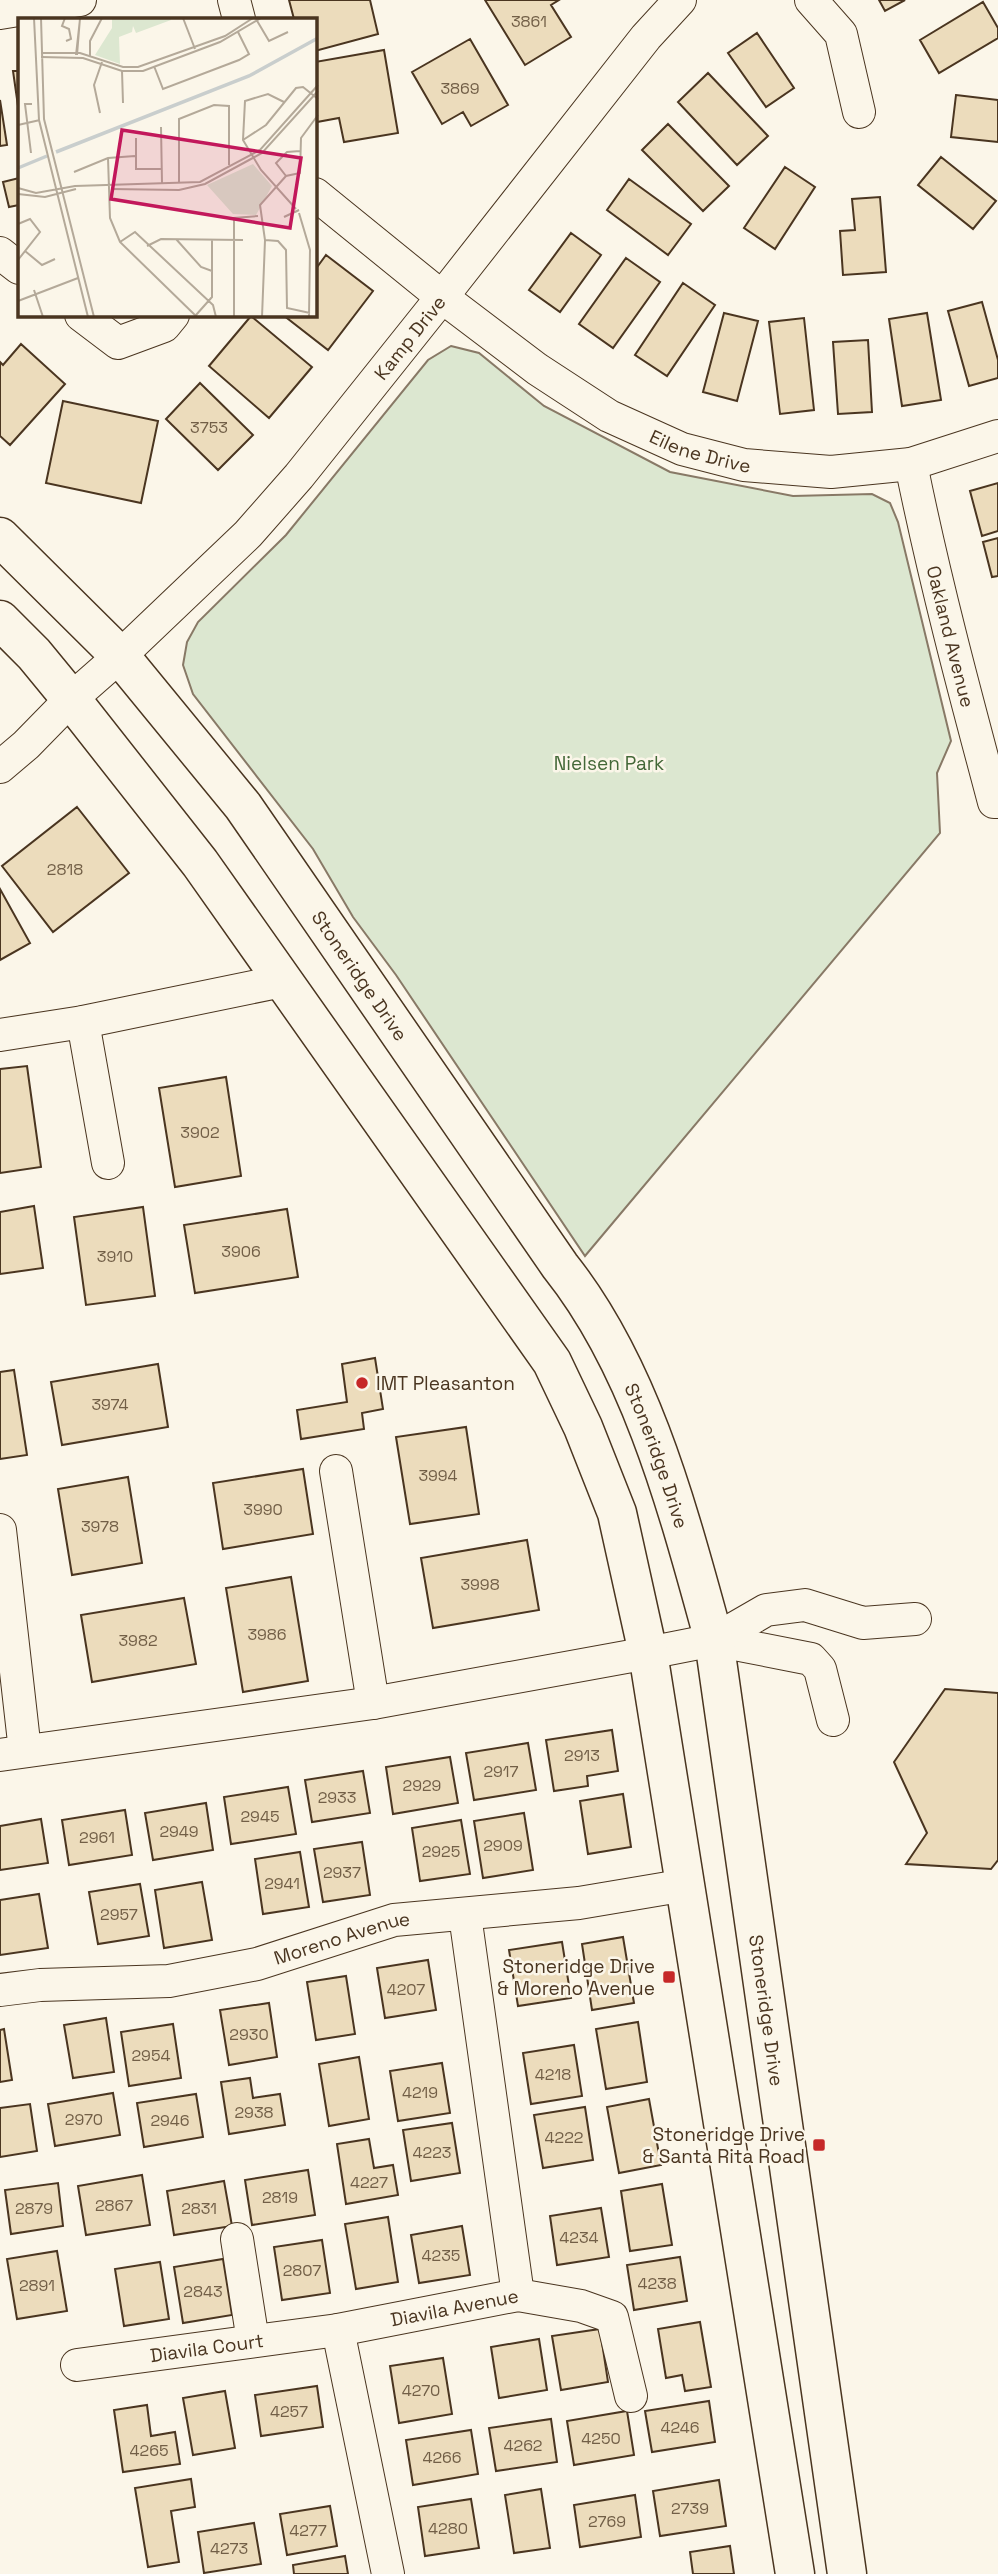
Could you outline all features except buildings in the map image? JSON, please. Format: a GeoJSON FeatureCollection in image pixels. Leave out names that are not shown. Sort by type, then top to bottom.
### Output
{"type":"FeatureCollection","features":[{"type":"Feature","properties":{"kind":"main road","name":"Stoneridge Drive"},"geometry":{"type":"LineString","coordinates":[[0,537],[120,656],[243,806],[560,1266],[578,1288],[632,1385],[678,1513],[713,1640],[847,2574]]}},
{"type":"Feature","properties":{"kind":"main road"},"geometry":{"type":"LineString","coordinates":[[0,620],[34,654],[200,863],[552,1362],[583,1427],[617,1513],[649,1653],[795,2574]]}},
{"type":"Feature","properties":{"kind":"street"},"geometry":{"type":"LineString","coordinates":[[0,13],[80,0]]}},
{"type":"Feature","properties":{"kind":"street"},"geometry":{"type":"LineString","coordinates":[[234,0],[239,18]]}},
{"type":"Feature","properties":{"kind":"street","name":"Kamp Drive"},"geometry":{"type":"LineString","coordinates":[[0,767],[248,534],[299,476],[646,37],[680,0]]}},
{"type":"Feature","properties":{"kind":"street"},"geometry":{"type":"LineString","coordinates":[[811,0],[841,34],[859,112]]}},
{"type":"Feature","properties":{"kind":"street","name":"Eilene Drive"},"geometry":{"type":"LineString","coordinates":[[317,196],[442,297],[537,369],[609,416],[682,449],[744,465],[831,472],[911,464],[998,436]]}},
{"type":"Feature","properties":{"kind":"street"},"geometry":{"type":"LineString","coordinates":[[0,253],[18,267]]}},
{"type":"Feature","properties":{"kind":"street"},"geometry":{"type":"LineString","coordinates":[[84,317],[118,343],[164,326],[171,317]]}},
{"type":"Feature","properties":{"kind":"street","name":"Oakland Avenue"},"geometry":{"type":"LineString","coordinates":[[911,464],[930,560],[954,655],[994,802],[998,802]]}},
{"type":"Feature","properties":{"kind":"street"},"geometry":{"type":"LineString","coordinates":[[0,1035],[83,1022],[282,981]]}},
{"type":"Feature","properties":{"kind":"street"},"geometry":{"type":"LineString","coordinates":[[83,1022],[108,1163]]}},
{"type":"Feature","properties":{"kind":"street"},"geometry":{"type":"LineString","coordinates":[[336,1471],[373,1703]]}},
{"type":"Feature","properties":{"kind":"street"},"geometry":{"type":"LineString","coordinates":[[0,1530],[12,1753],[373,1703],[649,1653],[713,1640],[766,1610],[805,1605],[863,1623],[915,1619]]}},
{"type":"Feature","properties":{"kind":"street"},"geometry":{"type":"LineString","coordinates":[[713,1640],[811,1659],[821,1669],[833,1720]]}},
{"type":"Feature","properties":{"kind":"street","name":"Moreno Avenue"},"geometry":{"type":"LineString","coordinates":[[0,1990],[40,1985],[169,1981],[257,1964],[394,1920],[579,1903],[686,1885]]}},
{"type":"Feature","properties":{"kind":"street","name":"Diavila Avenue"},"geometry":{"type":"LineString","coordinates":[[338,2330],[518,2295],[464,1915]]}},
{"type":"Feature","properties":{"kind":"street"},"geometry":{"type":"LineString","coordinates":[[237,2239],[253,2341]]}},
{"type":"Feature","properties":{"kind":"street"},"geometry":{"type":"LineString","coordinates":[[518,2295],[581,2306],[612,2317],[631,2396]]}},
{"type":"Feature","properties":{"kind":"street"},"geometry":{"type":"LineString","coordinates":[[338,2330],[388,2574]]}},
{"type":"Feature","properties":{"kind":"street","name":"Diavila Court"},"geometry":{"type":"LineString","coordinates":[[77,2365],[338,2330]]}},
{"type":"Feature","properties":{"kind":"green space","name":"Nielsen Park"},"geometry":{"type":"Polygon","coordinates":[[[451,346],[479,353],[544,406],[670,472],[793,496],[872,494],[890,503],[898,522],[951,741],[937,773],[940,833],[585,1256],[396,975],[353,917],[313,849],[193,694],[183,665],[187,642],[198,622],[286,535],[428,360],[451,346]]]}},
{"type":"Feature","properties":{"kind":"place","name":"IMT Pleasanton"},"geometry":{"type":"Point","coordinates":[362,1383]}},
{"type":"Feature","properties":{"kind":"place","name":"Stoneridge Drive & Moreno Avenue"},"geometry":{"type":"Point","coordinates":[669,1977]}},
{"type":"Feature","properties":{"kind":"place","name":"Stoneridge Drive & Santa Rita Road"},"geometry":{"type":"Point","coordinates":[819,2145]}}]}
